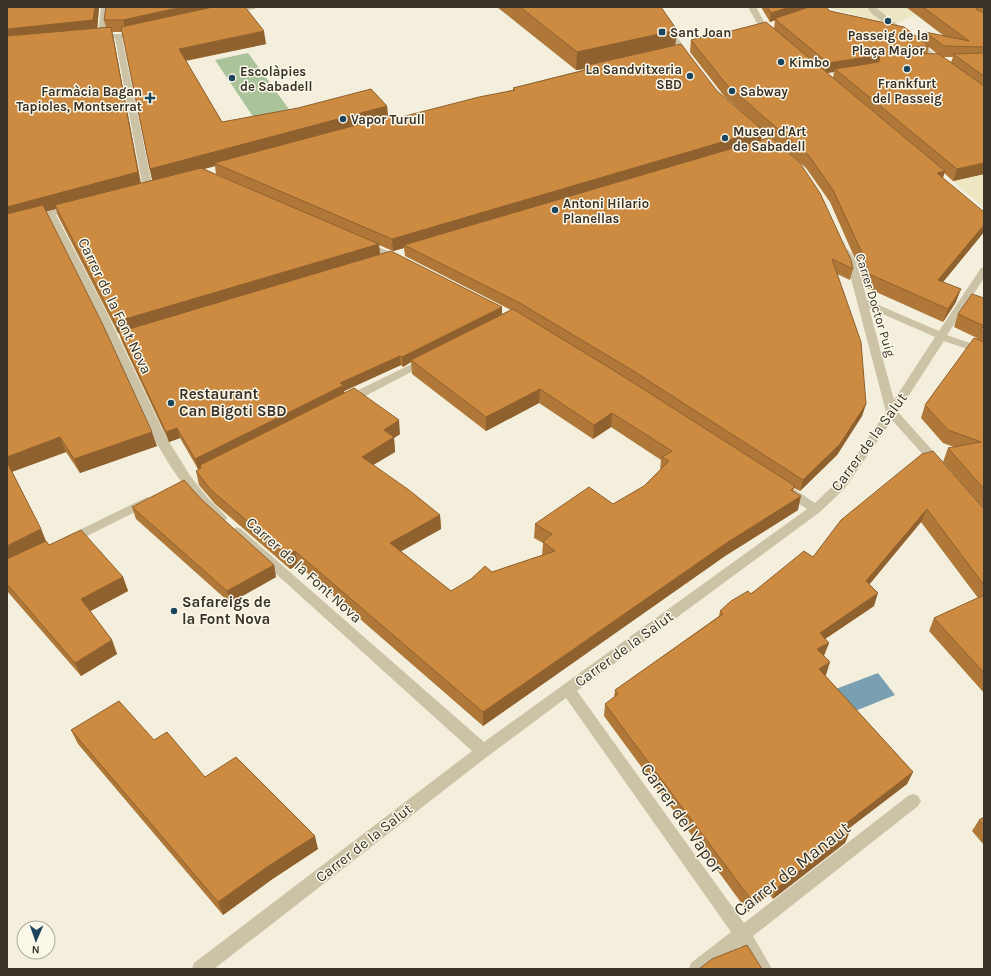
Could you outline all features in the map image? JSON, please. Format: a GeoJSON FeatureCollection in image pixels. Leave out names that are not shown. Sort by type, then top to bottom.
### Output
{"type":"FeatureCollection","features":[{"type":"Feature","properties":{"kind":"street"},"geometry":{"type":"LineString","coordinates":[[101,36],[105,7]]}},
{"type":"Feature","properties":{"kind":"street"},"geometry":{"type":"LineString","coordinates":[[226,14],[257,7]]}},
{"type":"Feature","properties":{"kind":"street"},"geometry":{"type":"LineString","coordinates":[[652,7],[692,62]]}},
{"type":"Feature","properties":{"kind":"street"},"geometry":{"type":"LineString","coordinates":[[752,7],[764,27],[782,43]]}},
{"type":"Feature","properties":{"kind":"street"},"geometry":{"type":"LineString","coordinates":[[871,7],[949,69]]}},
{"type":"Feature","properties":{"kind":"street"},"geometry":{"type":"LineString","coordinates":[[878,23],[892,25]]}},
{"type":"Feature","properties":{"kind":"street"},"geometry":{"type":"LineString","coordinates":[[85,37],[126,36],[149,31]]}},
{"type":"Feature","properties":{"kind":"street"},"geometry":{"type":"LineString","coordinates":[[118,36],[147,189]]}},
{"type":"Feature","properties":{"kind":"street"},"geometry":{"type":"LineString","coordinates":[[923,61],[951,60]]}},
{"type":"Feature","properties":{"kind":"street"},"geometry":{"type":"LineString","coordinates":[[7,225],[81,206]]}},
{"type":"Feature","properties":{"kind":"street","name":"Carrer de la Font Nova"},"geometry":{"type":"LineString","coordinates":[[51,214],[117,338],[165,448],[183,483],[483,751]]}},
{"type":"Feature","properties":{"kind":"street"},"geometry":{"type":"LineString","coordinates":[[357,240],[408,263]]}},
{"type":"Feature","properties":{"kind":"street","name":"Carrer Doctor Puig"},"geometry":{"type":"LineString","coordinates":[[842,244],[854,271],[892,412]]}},
{"type":"Feature","properties":{"kind":"street"},"geometry":{"type":"LineString","coordinates":[[378,261],[409,252]]}},
{"type":"Feature","properties":{"kind":"street","name":"Carrer de la Salut"},"geometry":{"type":"LineString","coordinates":[[204,968],[483,751],[816,509],[841,485],[892,412],[984,270]]}},
{"type":"Feature","properties":{"kind":"street"},"geometry":{"type":"LineString","coordinates":[[863,302],[941,336],[984,352]]}},
{"type":"Feature","properties":{"kind":"street"},"geometry":{"type":"LineString","coordinates":[[335,406],[435,356]]}},
{"type":"Feature","properties":{"kind":"street"},"geometry":{"type":"LineString","coordinates":[[892,412],[946,474]]}},
{"type":"Feature","properties":{"kind":"street"},"geometry":{"type":"LineString","coordinates":[[183,483],[201,474]]}},
{"type":"Feature","properties":{"kind":"street"},"geometry":{"type":"LineString","coordinates":[[776,483],[816,509]]}},
{"type":"Feature","properties":{"kind":"street"},"geometry":{"type":"LineString","coordinates":[[55,547],[159,495]]}},
{"type":"Feature","properties":{"kind":"street","name":"Carrer del Vapor"},"geometry":{"type":"LineString","coordinates":[[568,690],[742,934],[764,969]]}},
{"type":"Feature","properties":{"kind":"street","name":"Carrer de Manaut"},"geometry":{"type":"LineString","coordinates":[[697,969],[913,801]]}},
{"type":"Feature","properties":{"kind":"green space"},"geometry":{"type":"Polygon","coordinates":[[[248,53],[294,116],[258,124],[215,60],[248,53]]]}},
{"type":"Feature","properties":{"kind":"shaded area","name":"Passeig de la Plaça Major"},"geometry":{"type":"Polygon","coordinates":[[[827,7],[909,7],[915,15],[892,25],[827,7]]]}},
{"type":"Feature","properties":{"kind":"shaded area"},"geometry":{"type":"Polygon","coordinates":[[[984,174],[984,208],[953,181],[984,174]]]}},
{"type":"Feature","properties":{"kind":"water"},"geometry":{"type":"Polygon","coordinates":[[[878,673],[895,695],[850,713],[833,690],[878,673]]]}},
{"type":"Feature","properties":{"kind":"building"},"geometry":{"type":"Polygon","coordinates":[[[7,7],[95,7],[93,20],[7,29],[7,7]]]}},
{"type":"Feature","properties":{"kind":"building"},"geometry":{"type":"Polygon","coordinates":[[[106,7],[181,7],[123,20],[104,20],[106,7]]]}},
{"type":"Feature","properties":{"kind":"building"},"geometry":{"type":"Polygon","coordinates":[[[213,7],[245,7],[264,31],[179,49],[222,122],[298,108],[371,89],[387,106],[150,169],[121,27],[213,7]]]}},
{"type":"Feature","properties":{"kind":"building"},"geometry":{"type":"Polygon","coordinates":[[[520,7],[661,7],[677,30],[577,52],[520,7]]]}},
{"type":"Feature","properties":{"kind":"building"},"geometry":{"type":"Polygon","coordinates":[[[767,7],[790,7],[771,13],[767,7]]]}},
{"type":"Feature","properties":{"kind":"building"},"geometry":{"type":"Polygon","coordinates":[[[809,7],[826,7],[830,11],[904,27],[929,46],[909,47],[907,48],[908,53],[939,54],[984,86],[984,163],[957,169],[835,69],[879,62],[880,55],[828,63],[776,20],[776,18],[809,7]]]}},
{"type":"Feature","properties":{"kind":"building"},"geometry":{"type":"Polygon","coordinates":[[[923,7],[976,7],[976,9],[984,13],[984,47],[944,46],[925,32],[969,41],[923,7]]]}},
{"type":"Feature","properties":{"kind":"building"},"geometry":{"type":"Polygon","coordinates":[[[766,22],[945,171],[937,173],[984,212],[984,225],[938,280],[961,289],[948,309],[869,274],[864,257],[833,190],[809,156],[726,84],[691,40],[766,22]]]}},
{"type":"Feature","properties":{"kind":"building"},"geometry":{"type":"Polygon","coordinates":[[[111,27],[138,172],[7,207],[7,36],[111,27]]]}},
{"type":"Feature","properties":{"kind":"building"},"geometry":{"type":"Polygon","coordinates":[[[681,44],[717,91],[763,130],[392,239],[214,163],[394,115],[397,118],[479,97],[515,90],[513,88],[589,69],[584,66],[681,44]]]}},
{"type":"Feature","properties":{"kind":"building"},"geometry":{"type":"Polygon","coordinates":[[[984,52],[984,76],[953,54],[982,53],[984,52]]]}},
{"type":"Feature","properties":{"kind":"building"},"geometry":{"type":"Polygon","coordinates":[[[771,137],[800,163],[820,193],[851,260],[853,269],[832,259],[861,342],[866,404],[840,444],[803,480],[635,372],[518,302],[404,245],[771,137]]]}},
{"type":"Feature","properties":{"kind":"building"},"geometry":{"type":"Polygon","coordinates":[[[201,168],[379,244],[115,322],[55,205],[201,168]]]}},
{"type":"Feature","properties":{"kind":"building"},"geometry":{"type":"Polygon","coordinates":[[[43,205],[103,325],[152,432],[74,459],[60,437],[7,457],[7,214],[43,205]]]}},
{"type":"Feature","properties":{"kind":"building"},"geometry":{"type":"Polygon","coordinates":[[[391,251],[502,307],[402,357],[400,356],[340,383],[344,385],[195,459],[177,428],[166,432],[119,332],[391,251]]]}},
{"type":"Feature","properties":{"kind":"building"},"geometry":{"type":"Polygon","coordinates":[[[972,294],[984,298],[984,326],[958,314],[972,294]]]}},
{"type":"Feature","properties":{"kind":"building"},"geometry":{"type":"Polygon","coordinates":[[[513,309],[626,378],[795,486],[791,490],[801,496],[728,542],[483,712],[295,551],[287,555],[211,490],[196,471],[201,468],[200,465],[354,388],[399,420],[384,430],[394,437],[362,457],[409,490],[440,515],[390,543],[451,591],[471,579],[485,566],[492,572],[555,551],[543,542],[552,534],[535,524],[589,487],[613,504],[644,486],[669,461],[662,457],[672,451],[612,413],[594,425],[540,389],[486,417],[411,360],[513,309]]]}},
{"type":"Feature","properties":{"kind":"building"},"geometry":{"type":"Polygon","coordinates":[[[984,326],[984,332],[980,330],[984,326]]]}},
{"type":"Feature","properties":{"kind":"building"},"geometry":{"type":"Polygon","coordinates":[[[974,338],[984,342],[984,489],[948,448],[981,442],[948,430],[925,405],[974,338]]]}},
{"type":"Feature","properties":{"kind":"building"},"geometry":{"type":"Polygon","coordinates":[[[933,451],[984,509],[984,585],[927,509],[866,581],[878,593],[820,633],[829,643],[817,649],[830,662],[819,669],[913,772],[844,825],[850,831],[777,888],[773,882],[752,901],[605,704],[618,694],[615,690],[723,614],[720,611],[731,601],[748,591],[751,594],[804,551],[813,557],[841,520],[922,454],[933,451]]]}},
{"type":"Feature","properties":{"kind":"building"},"geometry":{"type":"Polygon","coordinates":[[[7,462],[41,529],[7,546],[7,462]]]}},
{"type":"Feature","properties":{"kind":"building"},"geometry":{"type":"Polygon","coordinates":[[[184,480],[202,500],[274,565],[227,591],[132,507],[184,480]]]}},
{"type":"Feature","properties":{"kind":"building"},"geometry":{"type":"Polygon","coordinates":[[[81,530],[123,577],[81,599],[112,640],[75,663],[7,584],[7,559],[46,541],[49,545],[81,530]]]}},
{"type":"Feature","properties":{"kind":"building"},"geometry":{"type":"Polygon","coordinates":[[[984,595],[984,673],[934,618],[984,595]]]}},
{"type":"Feature","properties":{"kind":"building"},"geometry":{"type":"Polygon","coordinates":[[[119,701],[154,740],[167,732],[205,777],[236,757],[315,836],[267,867],[218,902],[71,730],[119,701]]]}},
{"type":"Feature","properties":{"kind":"building"},"geometry":{"type":"Polygon","coordinates":[[[984,817],[984,825],[979,820],[984,817]]]}},
{"type":"Feature","properties":{"kind":"building"},"geometry":{"type":"Polygon","coordinates":[[[747,945],[762,969],[699,969],[712,959],[747,945]]]}},
{"type":"Feature","properties":{"kind":"place","name":"Passeig de la Plaça Major"},"geometry":{"type":"Point","coordinates":[888,21]}},
{"type":"Feature","properties":{"kind":"place","name":"Sant Joan"},"geometry":{"type":"Point","coordinates":[662,32]}},
{"type":"Feature","properties":{"kind":"place","name":"Kimbo"},"geometry":{"type":"Point","coordinates":[781,62]}},
{"type":"Feature","properties":{"kind":"place","name":"Frankfurt del Passeig"},"geometry":{"type":"Point","coordinates":[907,69]}},
{"type":"Feature","properties":{"kind":"place","name":"La Sandvitxeria SBD"},"geometry":{"type":"Point","coordinates":[690,76]}},
{"type":"Feature","properties":{"kind":"place","name":"Escolàpies de Sabadell"},"geometry":{"type":"Point","coordinates":[232,78]}},
{"type":"Feature","properties":{"kind":"place","name":"Sabway"},"geometry":{"type":"Point","coordinates":[732,91]}},
{"type":"Feature","properties":{"kind":"place","name":"Farmàcia Bagan Tapioles, Montserrat"},"geometry":{"type":"Point","coordinates":[150,98]}},
{"type":"Feature","properties":{"kind":"place","name":"Vapor Turull"},"geometry":{"type":"Point","coordinates":[343,119]}},
{"type":"Feature","properties":{"kind":"place","name":"Museu d'Art de Sabadell"},"geometry":{"type":"Point","coordinates":[725,138]}},
{"type":"Feature","properties":{"kind":"place","name":"Antoni Hilario Planellas"},"geometry":{"type":"Point","coordinates":[555,210]}},
{"type":"Feature","properties":{"kind":"place","name":"Restaurant Can Bigoti SBD"},"geometry":{"type":"Point","coordinates":[171,403]}},
{"type":"Feature","properties":{"kind":"place","name":"Safareigs de la Font Nova"},"geometry":{"type":"Point","coordinates":[174,611]}}]}
